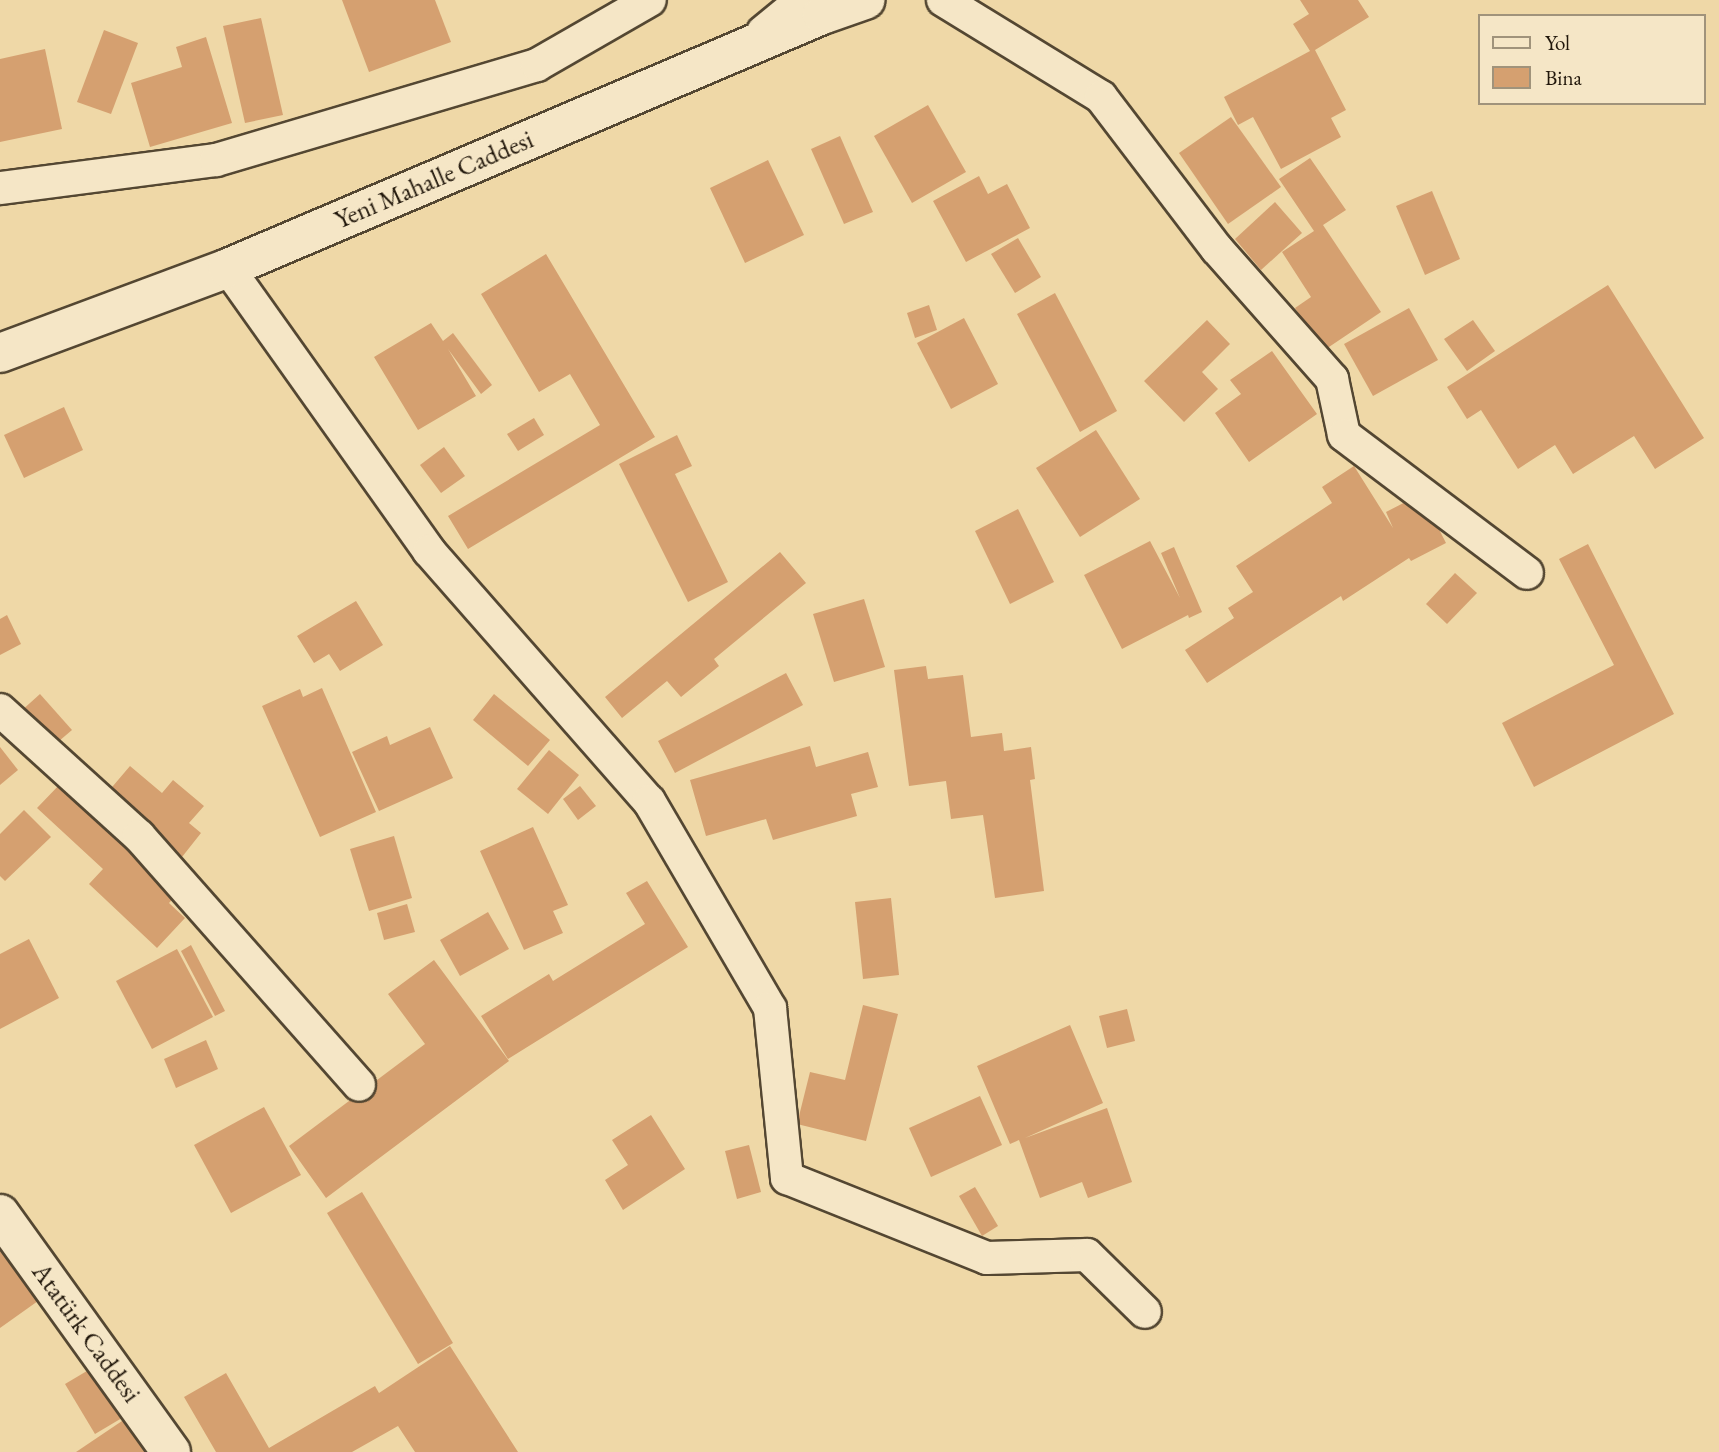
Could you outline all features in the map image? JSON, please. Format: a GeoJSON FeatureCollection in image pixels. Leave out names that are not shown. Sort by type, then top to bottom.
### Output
{"type":"FeatureCollection","features":[{"type":"Feature","properties":{"kind":"street"},"geometry":{"type":"LineString","coordinates":[[0,188],[216,160],[537,65],[650,0]]}},
{"type":"Feature","properties":{"kind":"street"},"geometry":{"type":"LineString","coordinates":[[741,50],[802,0]]}},
{"type":"Feature","properties":{"kind":"street","name":"Yeni Mahalle Caddesi"},"geometry":{"type":"LineString","coordinates":[[0,353],[228,268],[865,0]]}},
{"type":"Feature","properties":{"kind":"street"},"geometry":{"type":"LineString","coordinates":[[943,0],[1101,97],[1217,249],[1332,379],[1344,435],[1527,573]]}},
{"type":"Feature","properties":{"kind":"street"},"geometry":{"type":"LineString","coordinates":[[228,268],[429,551],[649,801],[770,1008],[788,1178],[987,1258],[1087,1255],[1145,1312]]}},
{"type":"Feature","properties":{"kind":"street"},"geometry":{"type":"LineString","coordinates":[[0,710],[139,836],[359,1085]]}},
{"type":"Feature","properties":{"kind":"street","name":"Atatürk Caddesi"},"geometry":{"type":"LineString","coordinates":[[0,1214],[171,1452]]}},
{"type":"Feature","properties":{"kind":"building"},"geometry":{"type":"Polygon","coordinates":[[[342,0],[435,0],[451,42],[369,72],[342,0]]]}},
{"type":"Feature","properties":{"kind":"building"},"geometry":{"type":"Polygon","coordinates":[[[1300,0],[1358,0],[1369,17],[1315,50],[1346,110],[1331,118],[1341,137],[1281,169],[1253,117],[1238,125],[1224,97],[1310,51],[1293,24],[1309,14],[1300,0]]]}},
{"type":"Feature","properties":{"kind":"building"},"geometry":{"type":"Polygon","coordinates":[[[261,18],[283,115],[245,123],[223,26],[261,18]]]}},
{"type":"Feature","properties":{"kind":"building"},"geometry":{"type":"Polygon","coordinates":[[[104,30],[138,43],[111,114],[77,102],[104,30]]]}},
{"type":"Feature","properties":{"kind":"building"},"geometry":{"type":"Polygon","coordinates":[[[206,37],[232,123],[150,147],[131,83],[182,67],[176,47],[206,37]]]}},
{"type":"Feature","properties":{"kind":"building"},"geometry":{"type":"Polygon","coordinates":[[[45,49],[62,129],[0,142],[0,59],[45,49]]]}},
{"type":"Feature","properties":{"kind":"building"},"geometry":{"type":"Polygon","coordinates":[[[928,105],[966,172],[912,203],[874,136],[928,105]]]}},
{"type":"Feature","properties":{"kind":"building"},"geometry":{"type":"Polygon","coordinates":[[[1231,117],[1281,187],[1228,224],[1179,153],[1231,117]]]}},
{"type":"Feature","properties":{"kind":"building"},"geometry":{"type":"Polygon","coordinates":[[[840,136],[873,212],[844,224],[811,149],[840,136]]]}},
{"type":"Feature","properties":{"kind":"building"},"geometry":{"type":"Polygon","coordinates":[[[1310,158],[1346,210],[1323,225],[1381,312],[1323,351],[1295,308],[1311,297],[1282,252],[1314,231],[1279,179],[1310,158]]]}},
{"type":"Feature","properties":{"kind":"building"},"geometry":{"type":"Polygon","coordinates":[[[768,160],[804,235],[745,263],[710,188],[768,160]]]}},
{"type":"Feature","properties":{"kind":"building"},"geometry":{"type":"Polygon","coordinates":[[[979,176],[988,194],[1007,184],[1030,228],[966,262],[933,201],[979,176]]]}},
{"type":"Feature","properties":{"kind":"building"},"geometry":{"type":"Polygon","coordinates":[[[1432,191],[1460,259],[1425,275],[1396,206],[1432,191]]]}},
{"type":"Feature","properties":{"kind":"building"},"geometry":{"type":"Polygon","coordinates":[[[1275,202],[1302,233],[1261,270],[1235,239],[1275,202]]]}},
{"type":"Feature","properties":{"kind":"building"},"geometry":{"type":"Polygon","coordinates":[[[1018,238],[1041,277],[1015,293],[991,254],[1018,238]]]}},
{"type":"Feature","properties":{"kind":"building"},"geometry":{"type":"Polygon","coordinates":[[[546,254],[655,437],[468,549],[448,516],[600,425],[570,374],[539,392],[481,294],[546,254]]]}},
{"type":"Feature","properties":{"kind":"building"},"geometry":{"type":"Polygon","coordinates":[[[1608,285],[1704,438],[1655,469],[1634,436],[1573,474],[1555,445],[1518,469],[1481,410],[1467,419],[1447,387],[1608,285]]]}},
{"type":"Feature","properties":{"kind":"building"},"geometry":{"type":"Polygon","coordinates":[[[1055,293],[1117,411],[1080,432],[1017,314],[1055,293]]]}},
{"type":"Feature","properties":{"kind":"building"},"geometry":{"type":"Polygon","coordinates":[[[929,305],[937,330],[915,338],[907,313],[929,305]]]}},
{"type":"Feature","properties":{"kind":"building"},"geometry":{"type":"Polygon","coordinates":[[[1409,308],[1438,360],[1373,396],[1344,344],[1409,308]]]}},
{"type":"Feature","properties":{"kind":"building"},"geometry":{"type":"Polygon","coordinates":[[[964,318],[998,384],[951,409],[917,343],[964,318]]]}},
{"type":"Feature","properties":{"kind":"building"},"geometry":{"type":"Polygon","coordinates":[[[1207,320],[1230,344],[1202,372],[1218,389],[1184,422],[1144,381],[1207,320]]]}},
{"type":"Feature","properties":{"kind":"building"},"geometry":{"type":"Polygon","coordinates":[[[1473,320],[1495,351],[1467,371],[1444,339],[1473,320]]]}},
{"type":"Feature","properties":{"kind":"building"},"geometry":{"type":"Polygon","coordinates":[[[431,323],[443,341],[453,333],[492,385],[481,394],[448,349],[476,396],[418,430],[374,357],[431,323]]]}},
{"type":"Feature","properties":{"kind":"building"},"geometry":{"type":"Polygon","coordinates":[[[1272,351],[1317,414],[1249,462],[1215,413],[1241,394],[1230,380],[1272,351]]]}},
{"type":"Feature","properties":{"kind":"building"},"geometry":{"type":"Polygon","coordinates":[[[64,407],[83,450],[24,478],[4,435],[64,407]]]}},
{"type":"Feature","properties":{"kind":"building"},"geometry":{"type":"Polygon","coordinates":[[[534,418],[544,435],[518,451],[507,434],[534,418]]]}},
{"type":"Feature","properties":{"kind":"building"},"geometry":{"type":"Polygon","coordinates":[[[1096,430],[1140,499],[1080,537],[1036,468],[1096,430]]]}},
{"type":"Feature","properties":{"kind":"building"},"geometry":{"type":"Polygon","coordinates":[[[677,435],[692,466],[675,474],[728,582],[688,602],[619,464],[677,435]]]}},
{"type":"Feature","properties":{"kind":"building"},"geometry":{"type":"Polygon","coordinates":[[[444,447],[465,476],[441,493],[420,465],[444,447]]]}},
{"type":"Feature","properties":{"kind":"building"},"geometry":{"type":"Polygon","coordinates":[[[1354,466],[1393,528],[1386,512],[1421,494],[1446,543],[1411,561],[1409,558],[1343,601],[1341,596],[1207,683],[1185,650],[1234,618],[1228,608],[1253,592],[1236,566],[1332,503],[1322,487],[1354,466]]]}},
{"type":"Feature","properties":{"kind":"building"},"geometry":{"type":"Polygon","coordinates":[[[1018,509],[1054,582],[1010,604],[975,531],[1018,509]]]}},
{"type":"Feature","properties":{"kind":"building"},"geometry":{"type":"Polygon","coordinates":[[[1150,541],[1180,598],[1161,553],[1174,547],[1202,612],[1189,618],[1188,615],[1122,649],[1084,575],[1150,541]]]}},
{"type":"Feature","properties":{"kind":"building"},"geometry":{"type":"Polygon","coordinates":[[[1588,544],[1674,714],[1534,787],[1502,723],[1614,665],[1559,559],[1588,544]]]}},
{"type":"Feature","properties":{"kind":"building"},"geometry":{"type":"Polygon","coordinates":[[[780,552],[806,583],[714,659],[719,666],[681,697],[667,681],[622,718],[605,697],[780,552]]]}},
{"type":"Feature","properties":{"kind":"building"},"geometry":{"type":"Polygon","coordinates":[[[1455,573],[1477,593],[1447,624],[1426,604],[1455,573]]]}},
{"type":"Feature","properties":{"kind":"building"},"geometry":{"type":"Polygon","coordinates":[[[864,599],[885,667],[834,682],[813,614],[864,599]]]}},
{"type":"Feature","properties":{"kind":"building"},"geometry":{"type":"Polygon","coordinates":[[[356,601],[383,645],[340,671],[329,654],[314,663],[297,636],[356,601]]]}},
{"type":"Feature","properties":{"kind":"building"},"geometry":{"type":"Polygon","coordinates":[[[7,615],[21,644],[0,655],[0,619],[7,615]]]}},
{"type":"Feature","properties":{"kind":"building"},"geometry":{"type":"Polygon","coordinates":[[[926,666],[928,679],[963,675],[971,737],[1002,733],[1004,751],[1031,747],[1035,779],[1030,780],[1044,891],[995,898],[983,815],[951,819],[946,781],[909,786],[894,670],[926,666]]]}},
{"type":"Feature","properties":{"kind":"building"},"geometry":{"type":"Polygon","coordinates":[[[786,673],[803,705],[675,773],[658,741],[786,673]]]}},
{"type":"Feature","properties":{"kind":"building"},"geometry":{"type":"Polygon","coordinates":[[[322,688],[376,812],[320,837],[262,706],[300,689],[303,697],[322,688]]]}},
{"type":"Feature","properties":{"kind":"building"},"geometry":{"type":"Polygon","coordinates":[[[40,694],[72,730],[52,747],[20,712],[40,694]]]}},
{"type":"Feature","properties":{"kind":"building"},"geometry":{"type":"Polygon","coordinates":[[[494,694],[550,740],[528,766],[473,720],[494,694]]]}},
{"type":"Feature","properties":{"kind":"building"},"geometry":{"type":"Polygon","coordinates":[[[430,727],[453,778],[379,811],[352,752],[387,736],[390,745],[430,727]]]}},
{"type":"Feature","properties":{"kind":"building"},"geometry":{"type":"Polygon","coordinates":[[[810,746],[816,767],[868,752],[878,787],[851,794],[857,816],[773,840],[766,819],[706,836],[690,780],[810,746]]]}},
{"type":"Feature","properties":{"kind":"building"},"geometry":{"type":"Polygon","coordinates":[[[0,747],[18,770],[0,785],[0,747]]]}},
{"type":"Feature","properties":{"kind":"building"},"geometry":{"type":"Polygon","coordinates":[[[549,750],[579,775],[548,814],[517,789],[549,750]]]}},
{"type":"Feature","properties":{"kind":"building"},"geometry":{"type":"Polygon","coordinates":[[[130,766],[162,793],[173,780],[204,806],[189,823],[201,833],[182,857],[107,793],[130,766]]]}},
{"type":"Feature","properties":{"kind":"building"},"geometry":{"type":"Polygon","coordinates":[[[62,782],[180,891],[169,903],[185,918],[157,948],[89,884],[103,869],[37,808],[62,782]]]}},
{"type":"Feature","properties":{"kind":"building"},"geometry":{"type":"Polygon","coordinates":[[[580,786],[596,806],[578,820],[563,799],[580,786]]]}},
{"type":"Feature","properties":{"kind":"building"},"geometry":{"type":"Polygon","coordinates":[[[24,810],[51,837],[5,881],[0,876],[0,834],[24,810]]]}},
{"type":"Feature","properties":{"kind":"building"},"geometry":{"type":"Polygon","coordinates":[[[533,827],[568,905],[553,911],[563,933],[524,950],[480,851],[533,827]]]}},
{"type":"Feature","properties":{"kind":"building"},"geometry":{"type":"Polygon","coordinates":[[[394,836],[412,898],[369,911],[350,849],[394,836]]]}},
{"type":"Feature","properties":{"kind":"building"},"geometry":{"type":"Polygon","coordinates":[[[647,881],[688,947],[508,1059],[481,1016],[549,974],[553,981],[645,924],[626,893],[647,881]]]}},
{"type":"Feature","properties":{"kind":"building"},"geometry":{"type":"Polygon","coordinates":[[[891,898],[899,975],[863,979],[855,902],[891,898]]]}},
{"type":"Feature","properties":{"kind":"building"},"geometry":{"type":"Polygon","coordinates":[[[407,904],[415,932],[384,940],[377,913],[407,904]]]}},
{"type":"Feature","properties":{"kind":"building"},"geometry":{"type":"Polygon","coordinates":[[[488,912],[509,949],[460,976],[440,940],[488,912]]]}},
{"type":"Feature","properties":{"kind":"building"},"geometry":{"type":"Polygon","coordinates":[[[29,939],[59,998],[0,1029],[0,954],[29,939]]]}},
{"type":"Feature","properties":{"kind":"building"},"geometry":{"type":"Polygon","coordinates":[[[191,945],[225,1011],[215,1016],[181,951],[191,945]]]}},
{"type":"Feature","properties":{"kind":"building"},"geometry":{"type":"Polygon","coordinates":[[[177,949],[213,1017],[152,1049],[116,981],[177,949]]]}},
{"type":"Feature","properties":{"kind":"building"},"geometry":{"type":"Polygon","coordinates":[[[434,960],[509,1061],[326,1198],[289,1146],[425,1044],[388,994],[434,960]]]}},
{"type":"Feature","properties":{"kind":"building"},"geometry":{"type":"Polygon","coordinates":[[[863,1005],[898,1014],[866,1141],[797,1124],[810,1072],[845,1080],[863,1005]]]}},
{"type":"Feature","properties":{"kind":"building"},"geometry":{"type":"Polygon","coordinates":[[[1127,1009],[1135,1041],[1107,1048],[1099,1016],[1127,1009]]]}},
{"type":"Feature","properties":{"kind":"building"},"geometry":{"type":"Polygon","coordinates":[[[1070,1025],[1103,1103],[1025,1138],[1107,1108],[1132,1182],[1088,1198],[1082,1182],[1040,1198],[1019,1140],[1010,1144],[977,1066],[1070,1025]]]}},
{"type":"Feature","properties":{"kind":"building"},"geometry":{"type":"Polygon","coordinates":[[[206,1040],[218,1069],[176,1088],[164,1059],[206,1040]]]}},
{"type":"Feature","properties":{"kind":"building"},"geometry":{"type":"Polygon","coordinates":[[[980,1096],[1002,1145],[931,1177],[909,1128],[980,1096]]]}},
{"type":"Feature","properties":{"kind":"building"},"geometry":{"type":"Polygon","coordinates":[[[264,1107],[301,1175],[231,1213],[194,1145],[264,1107]]]}},
{"type":"Feature","properties":{"kind":"building"},"geometry":{"type":"Polygon","coordinates":[[[651,1115],[685,1169],[623,1210],[605,1180],[628,1165],[612,1140],[651,1115]]]}},
{"type":"Feature","properties":{"kind":"building"},"geometry":{"type":"Polygon","coordinates":[[[749,1145],[761,1192],[737,1199],[725,1151],[749,1145]]]}},
{"type":"Feature","properties":{"kind":"building"},"geometry":{"type":"Polygon","coordinates":[[[975,1187],[998,1226],[982,1236],[959,1196],[975,1187]]]}},
{"type":"Feature","properties":{"kind":"building"},"geometry":{"type":"Polygon","coordinates":[[[362,1192],[453,1343],[418,1364],[327,1213],[362,1192]]]}},
{"type":"Feature","properties":{"kind":"building"},"geometry":{"type":"Polygon","coordinates":[[[0,1247],[38,1301],[0,1328],[0,1247]]]}},
{"type":"Feature","properties":{"kind":"building"},"geometry":{"type":"Polygon","coordinates":[[[450,1346],[518,1452],[415,1452],[398,1426],[352,1452],[216,1452],[184,1397],[226,1373],[269,1448],[375,1386],[379,1393],[450,1346]]]}},
{"type":"Feature","properties":{"kind":"building"},"geometry":{"type":"Polygon","coordinates":[[[97,1365],[127,1415],[95,1434],[65,1384],[97,1365]]]}},
{"type":"Feature","properties":{"kind":"building"},"geometry":{"type":"Polygon","coordinates":[[[125,1419],[146,1452],[76,1452],[125,1419]]]}}]}
